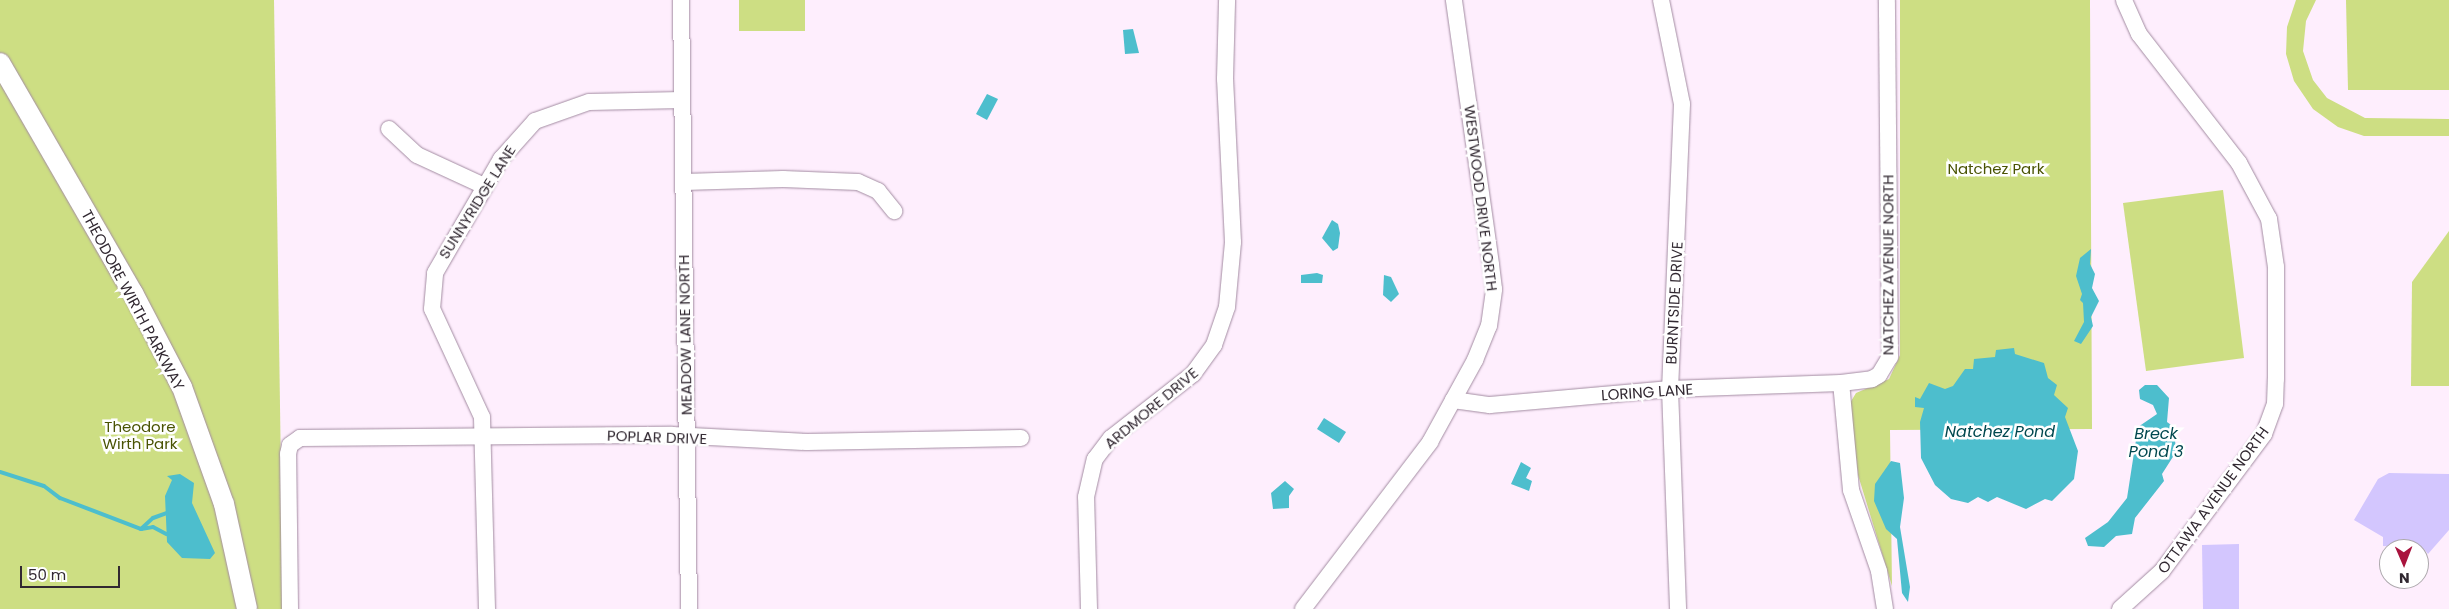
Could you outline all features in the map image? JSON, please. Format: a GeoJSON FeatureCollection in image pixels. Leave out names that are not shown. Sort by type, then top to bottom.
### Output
{"type":"FeatureCollection","features":[{"type":"Feature","properties":{"kind":"street","name":"MEADOW LANE NORTH"},"geometry":{"type":"LineString","coordinates":[[681,0],[689,609]]}},
{"type":"Feature","properties":{"kind":"street","name":"ARDMORE DRIVE"},"geometry":{"type":"LineString","coordinates":[[1089,609],[1086,497],[1096,459],[1111,438],[1194,374],[1214,345],[1227,307],[1232,242],[1225,79],[1227,0]]}},
{"type":"Feature","properties":{"kind":"street","name":"WESTWOOD DRIVE NORTH"},"geometry":{"type":"LineString","coordinates":[[1303,609],[1395,491],[1453,400],[1489,326],[1494,289],[1454,0]]}},
{"type":"Feature","properties":{"kind":"street","name":"BURNTSIDE DRIVE"},"geometry":{"type":"LineString","coordinates":[[1660,0],[1682,104],[1670,389],[1678,609]]}},
{"type":"Feature","properties":{"kind":"street","name":"NATCHEZ AVENUE NORTH"},"geometry":{"type":"LineString","coordinates":[[1842,382],[1872,379],[1879,375],[1890,357],[1887,0]]}},
{"type":"Feature","properties":{"kind":"street","name":"OTTAWA AVENUE NORTH"},"geometry":{"type":"LineString","coordinates":[[2120,609],[2162,571],[2264,434],[2275,404],[2276,379],[2275,258],[2269,218],[2239,163],[2139,34],[2124,0]]}},
{"type":"Feature","properties":{"kind":"street","name":"THEODORE WIRTH PARKWAY"},"geometry":{"type":"LineString","coordinates":[[0,63],[133,293],[182,387],[224,504],[247,609]]}},
{"type":"Feature","properties":{"kind":"street","name":"SUNNYRIDGE LANE"},"geometry":{"type":"LineString","coordinates":[[487,609],[483,436],[480,406],[441,334],[431,296],[438,268],[484,186],[512,143],[549,114],[589,102],[682,100]]}},
{"type":"Feature","properties":{"kind":"street"},"geometry":{"type":"LineString","coordinates":[[389,129],[417,155],[484,186]]}},
{"type":"Feature","properties":{"kind":"street"},"geometry":{"type":"LineString","coordinates":[[684,182],[783,179],[858,182],[878,192],[894,211]]}},
{"type":"Feature","properties":{"kind":"street","name":"LORING LANE"},"geometry":{"type":"LineString","coordinates":[[1453,400],[1490,405],[1670,389],[1842,382]]}},
{"type":"Feature","properties":{"kind":"street"},"geometry":{"type":"LineString","coordinates":[[1842,382],[1851,490],[1879,571],[1885,609]]}},
{"type":"Feature","properties":{"kind":"street","name":"POPLAR DRIVE"},"geometry":{"type":"LineString","coordinates":[[290,609],[287,463],[294,441],[307,437],[687,436],[807,442],[1021,438]]}},
{"type":"Feature","properties":{"kind":"green space","name":"Theodore Wirth Park"},"geometry":{"type":"Polygon","coordinates":[[[0,0],[274,0],[283,609],[0,609],[0,0]]]}},
{"type":"Feature","properties":{"kind":"green space"},"geometry":{"type":"Polygon","coordinates":[[[739,0],[805,0],[805,31],[739,31],[739,0]]]}},
{"type":"Feature","properties":{"kind":"green space","name":"Natchez Park"},"geometry":{"type":"Polygon","coordinates":[[[1900,0],[2090,0],[2092,429],[1890,430],[1892,586],[1858,475],[1850,403],[1856,393],[1889,379],[1900,355],[1900,0]]]}},
{"type":"Feature","properties":{"kind":"green space"},"geometry":{"type":"Polygon","coordinates":[[[2296,0],[2316,0],[2306,21],[2303,51],[2313,80],[2327,98],[2365,118],[2449,119],[2449,136],[2364,136],[2338,127],[2313,109],[2294,81],[2286,54],[2287,27],[2296,0]]]}},
{"type":"Feature","properties":{"kind":"green space"},"geometry":{"type":"Polygon","coordinates":[[[2346,0],[2449,0],[2449,90],[2348,90],[2346,0]]]}},
{"type":"Feature","properties":{"kind":"green space"},"geometry":{"type":"Polygon","coordinates":[[[2223,190],[2244,358],[2146,371],[2123,203],[2223,190]]]}},
{"type":"Feature","properties":{"kind":"green space"},"geometry":{"type":"Polygon","coordinates":[[[2449,231],[2449,386],[2411,386],[2412,282],[2449,231]]]}},
{"type":"Feature","properties":{"kind":"water"},"geometry":{"type":"Polygon","coordinates":[[[1133,29],[1139,53],[1125,54],[1123,30],[1133,29]]]}},
{"type":"Feature","properties":{"kind":"water"},"geometry":{"type":"Polygon","coordinates":[[[987,94],[998,99],[987,120],[976,114],[987,94]]]}},
{"type":"Feature","properties":{"kind":"water"},"geometry":{"type":"Polygon","coordinates":[[[1332,220],[1338,224],[1340,233],[1338,248],[1333,251],[1322,238],[1332,220]]]}},
{"type":"Feature","properties":{"kind":"water"},"geometry":{"type":"Polygon","coordinates":[[[2091,249],[2090,264],[2095,274],[2092,288],[2099,301],[2091,317],[2093,326],[2081,344],[2074,341],[2084,322],[2083,303],[2080,300],[2082,294],[2076,276],[2080,258],[2091,249]]]}},
{"type":"Feature","properties":{"kind":"water"},"geometry":{"type":"Polygon","coordinates":[[[1317,273],[1323,275],[1322,283],[1301,283],[1301,275],[1317,273]]]}},
{"type":"Feature","properties":{"kind":"water"},"geometry":{"type":"Polygon","coordinates":[[[1384,275],[1391,277],[1399,294],[1391,302],[1383,295],[1384,275]]]}},
{"type":"Feature","properties":{"kind":"water","name":"Natchez Pond"},"geometry":{"type":"Polygon","coordinates":[[[2014,348],[2015,354],[2044,363],[2048,378],[2057,385],[2054,395],[2068,408],[2065,417],[2078,451],[2074,479],[2052,501],[2045,499],[2026,509],[1997,497],[1988,502],[1978,497],[1968,503],[1951,499],[1935,485],[1921,458],[1920,422],[1924,408],[1915,407],[1915,397],[1920,399],[1929,383],[1945,389],[1953,386],[1965,369],[1973,369],[1974,359],[1995,357],[1996,350],[2014,348]]]}},
{"type":"Feature","properties":{"kind":"water","name":"Breck Pond 3"},"geometry":{"type":"Polygon","coordinates":[[[2145,385],[2157,385],[2169,398],[2167,422],[2174,427],[2176,452],[2162,474],[2164,481],[2135,518],[2132,534],[2116,536],[2104,547],[2088,546],[2085,538],[2108,522],[2127,498],[2138,427],[2157,414],[2153,405],[2140,399],[2139,390],[2145,385]]]}},
{"type":"Feature","properties":{"kind":"water"},"geometry":{"type":"Polygon","coordinates":[[[1324,418],[1346,432],[1339,443],[1317,429],[1324,418]]]}},
{"type":"Feature","properties":{"kind":"water"},"geometry":{"type":"Polygon","coordinates":[[[1891,461],[1900,463],[1904,498],[1900,527],[1910,587],[1908,602],[1902,593],[1897,539],[1886,529],[1874,501],[1875,484],[1891,461]]]}},
{"type":"Feature","properties":{"kind":"water"},"geometry":{"type":"Polygon","coordinates":[[[1521,462],[1531,468],[1526,478],[1532,481],[1529,491],[1511,484],[1521,462]]]}},
{"type":"Feature","properties":{"kind":"water"},"geometry":{"type":"Polygon","coordinates":[[[180,474],[194,483],[192,503],[215,553],[210,559],[182,558],[167,542],[165,496],[172,480],[167,476],[180,474]]]}},
{"type":"Feature","properties":{"kind":"water"},"geometry":{"type":"Polygon","coordinates":[[[1285,481],[1294,489],[1289,496],[1289,508],[1273,509],[1271,493],[1285,481]]]}},
{"type":"Feature","properties":{"kind":"building"},"geometry":{"type":"Polygon","coordinates":[[[2389,473],[2449,474],[2449,530],[2429,553],[2429,539],[2383,539],[2383,537],[2354,520],[2378,479],[2389,473]]]}},
{"type":"Feature","properties":{"kind":"building"},"geometry":{"type":"Polygon","coordinates":[[[2239,544],[2239,609],[2203,609],[2202,545],[2239,544]]]}},
{"type":"Feature","properties":{"kind":"waterway"},"geometry":{"type":"LineString","coordinates":[[0,472],[44,486],[60,498],[141,529],[153,518],[167,513]]}},
{"type":"Feature","properties":{"kind":"waterway"},"geometry":{"type":"LineString","coordinates":[[141,529],[153,527],[166,534]]}}]}
